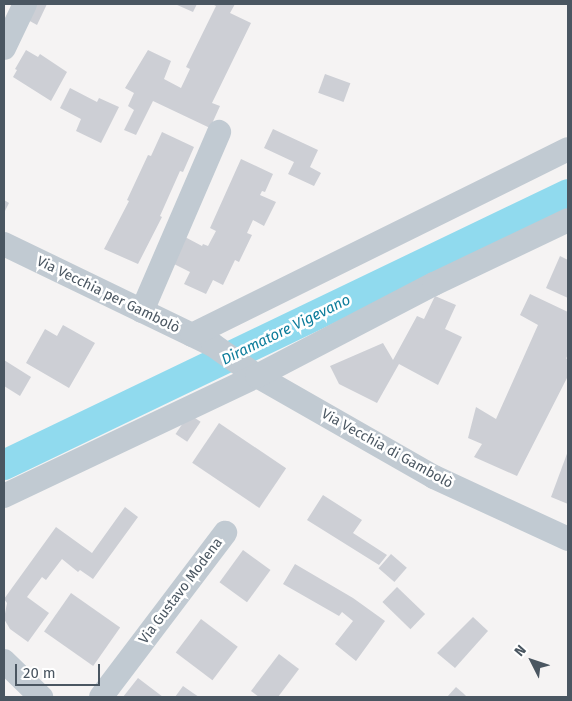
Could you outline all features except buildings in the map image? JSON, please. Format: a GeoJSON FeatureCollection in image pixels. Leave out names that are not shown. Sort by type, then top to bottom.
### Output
{"type":"FeatureCollection","features":[{"type":"Feature","properties":{"kind":"street"},"geometry":{"type":"LineString","coordinates":[[4,48],[24,4]]}},
{"type":"Feature","properties":{"kind":"street"},"geometry":{"type":"LineString","coordinates":[[142,311],[219,132]]}},
{"type":"Feature","properties":{"kind":"street"},"geometry":{"type":"LineString","coordinates":[[192,335],[568,149]]}},
{"type":"Feature","properties":{"kind":"street"},"geometry":{"type":"LineString","coordinates":[[4,496],[252,371],[568,220]]}},
{"type":"Feature","properties":{"kind":"street","name":"Via Vecchia per Gambolò"},"geometry":{"type":"LineString","coordinates":[[4,244],[213,346]]}},
{"type":"Feature","properties":{"kind":"street","name":"Via Vecchia di Gambolò"},"geometry":{"type":"LineString","coordinates":[[213,346],[252,371],[434,477],[568,540]]}},
{"type":"Feature","properties":{"kind":"street","name":"Via Gustavo Modena"},"geometry":{"type":"LineString","coordinates":[[101,697],[225,533]]}},
{"type":"Feature","properties":{"kind":"street"},"geometry":{"type":"LineString","coordinates":[[4,661],[41,697]]}},
{"type":"Feature","properties":{"kind":"waterway","name":"Diramatore Vigevano"},"geometry":{"type":"LineString","coordinates":[[4,465],[568,194]]}}]}
